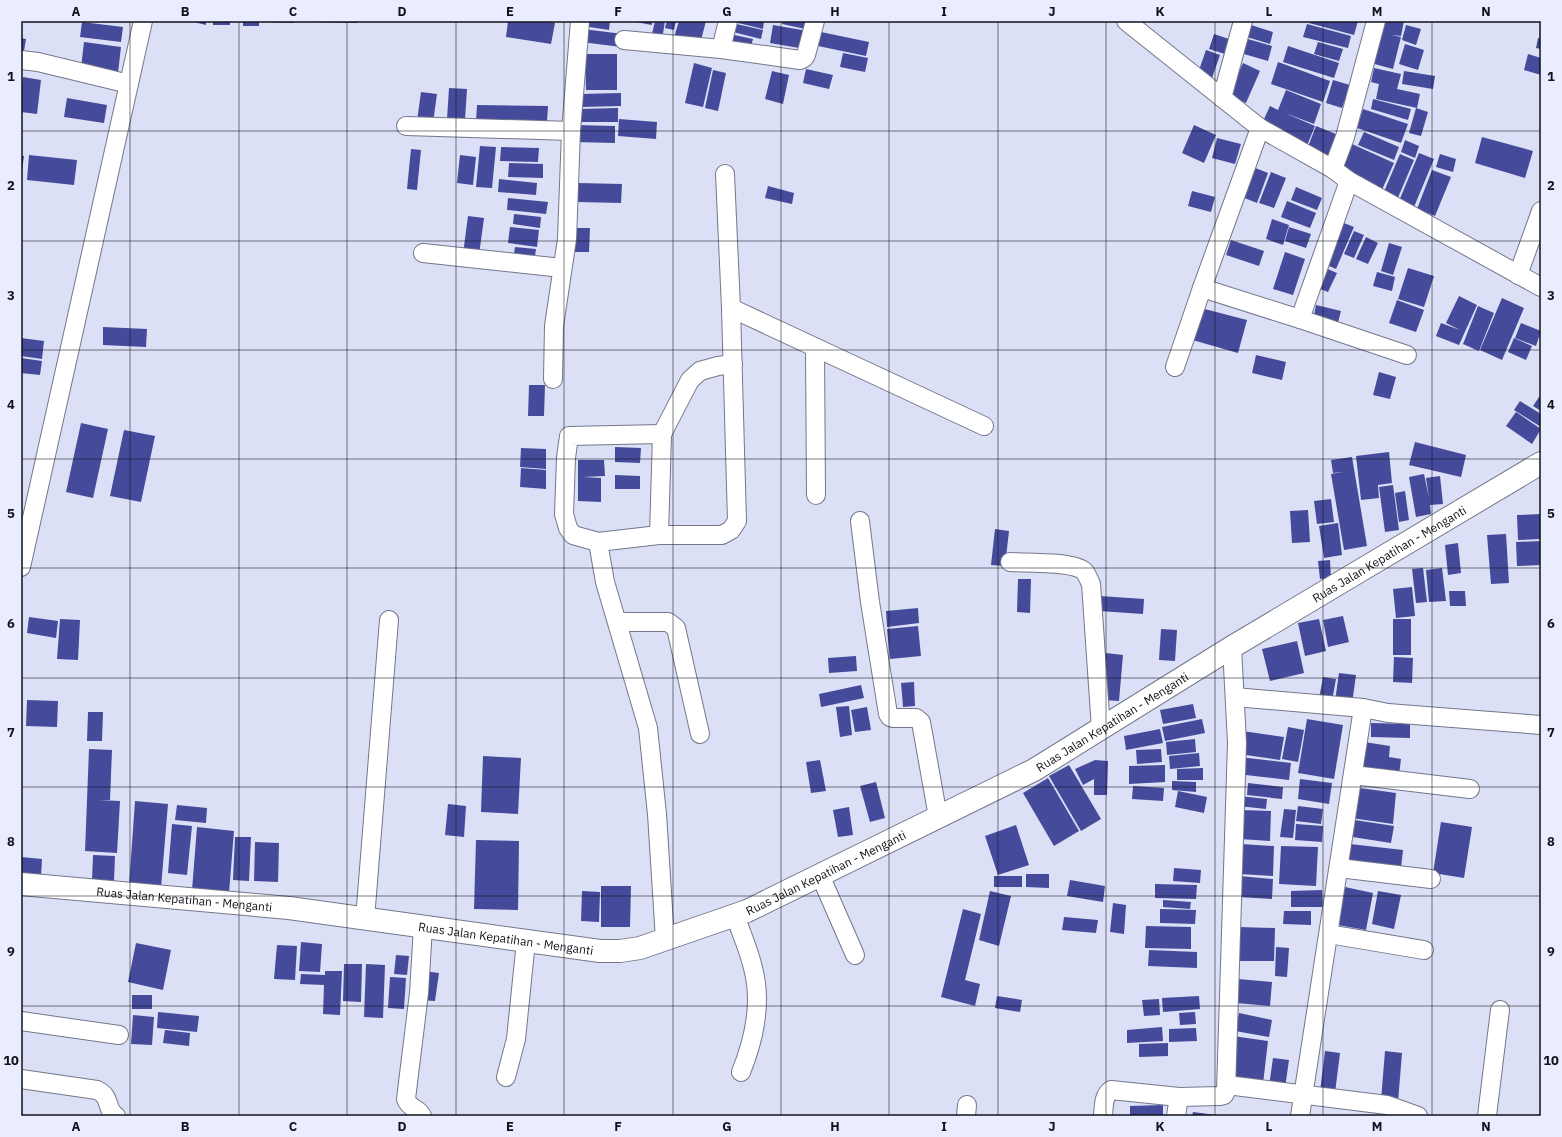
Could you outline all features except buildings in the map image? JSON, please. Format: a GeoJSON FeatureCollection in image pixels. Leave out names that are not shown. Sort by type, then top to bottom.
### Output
{"type":"FeatureCollection","features":[{"type":"Feature","properties":{"kind":"main road","name":"Ruas Jalan Kepatihan - Menganti"},"geometry":{"type":"LineString","coordinates":[[21,884],[289,908],[600,951],[620,951],[640,948],[735,915],[1034,770],[1232,647],[1541,463]]}},
{"type":"Feature","properties":{"kind":"street"},"geometry":{"type":"LineString","coordinates":[[21,567],[143,21]]}},
{"type":"Feature","properties":{"kind":"street"},"geometry":{"type":"LineString","coordinates":[[553,379],[554,326],[567,239],[571,131],[580,21]]}},
{"type":"Feature","properties":{"kind":"street"},"geometry":{"type":"LineString","coordinates":[[721,49],[728,21]]}},
{"type":"Feature","properties":{"kind":"street"},"geometry":{"type":"LineString","coordinates":[[624,40],[721,49],[800,60],[804,58],[815,21]]}},
{"type":"Feature","properties":{"kind":"street"},"geometry":{"type":"LineString","coordinates":[[1126,21],[1260,128],[1333,169],[1349,181],[1541,287]]}},
{"type":"Feature","properties":{"kind":"street"},"geometry":{"type":"LineString","coordinates":[[1222,98],[1243,21]]}},
{"type":"Feature","properties":{"kind":"street"},"geometry":{"type":"LineString","coordinates":[[1333,169],[1346,137],[1376,21]]}},
{"type":"Feature","properties":{"kind":"street"},"geometry":{"type":"LineString","coordinates":[[21,60],[38,62],[129,84]]}},
{"type":"Feature","properties":{"kind":"street"},"geometry":{"type":"LineString","coordinates":[[406,126],[571,131]]}},
{"type":"Feature","properties":{"kind":"street"},"geometry":{"type":"LineString","coordinates":[[1175,367],[1260,128]]}},
{"type":"Feature","properties":{"kind":"street"},"geometry":{"type":"LineString","coordinates":[[662,434],[569,436],[566,458],[564,514],[568,528],[573,535],[598,542],[659,535],[722,535],[731,530],[738,521],[731,308],[724,174]]}},
{"type":"Feature","properties":{"kind":"street"},"geometry":{"type":"LineString","coordinates":[[1300,319],[1349,181]]}},
{"type":"Feature","properties":{"kind":"street"},"geometry":{"type":"LineString","coordinates":[[1518,275],[1541,211]]}},
{"type":"Feature","properties":{"kind":"street"},"geometry":{"type":"LineString","coordinates":[[423,253],[562,268]]}},
{"type":"Feature","properties":{"kind":"street"},"geometry":{"type":"LineString","coordinates":[[1202,288],[1408,354]]}},
{"type":"Feature","properties":{"kind":"street"},"geometry":{"type":"LineString","coordinates":[[731,308],[984,426]]}},
{"type":"Feature","properties":{"kind":"street"},"geometry":{"type":"LineString","coordinates":[[815,348],[816,495]]}},
{"type":"Feature","properties":{"kind":"street"},"geometry":{"type":"LineString","coordinates":[[659,535],[662,434],[690,380],[700,371],[733,364]]}},
{"type":"Feature","properties":{"kind":"street"},"geometry":{"type":"LineString","coordinates":[[860,521],[870,602],[888,714],[893,718],[916,718],[921,722],[938,817]]}},
{"type":"Feature","properties":{"kind":"street"},"geometry":{"type":"LineString","coordinates":[[598,542],[605,582],[648,728],[657,814],[664,940]]}},
{"type":"Feature","properties":{"kind":"street"},"geometry":{"type":"LineString","coordinates":[[1010,562],[1067,565],[1076,567],[1085,572],[1091,584],[1101,729]]}},
{"type":"Feature","properties":{"kind":"street"},"geometry":{"type":"LineString","coordinates":[[365,918],[389,620]]}},
{"type":"Feature","properties":{"kind":"street"},"geometry":{"type":"LineString","coordinates":[[617,622],[668,622],[676,628],[700,734]]}},
{"type":"Feature","properties":{"kind":"street"},"geometry":{"type":"LineString","coordinates":[[1104,1116],[1105,1098],[1107,1093],[1111,1090],[1179,1097],[1224,1095],[1226,1085],[1237,743],[1232,647]]}},
{"type":"Feature","properties":{"kind":"street"},"geometry":{"type":"LineString","coordinates":[[1234,696],[1363,708],[1388,714],[1541,725]]}},
{"type":"Feature","properties":{"kind":"street"},"geometry":{"type":"LineString","coordinates":[[1300,1116],[1363,708]]}},
{"type":"Feature","properties":{"kind":"street"},"geometry":{"type":"LineString","coordinates":[[1353,775],[1470,789]]}},
{"type":"Feature","properties":{"kind":"street"},"geometry":{"type":"LineString","coordinates":[[1339,868],[1431,879]]}},
{"type":"Feature","properties":{"kind":"street"},"geometry":{"type":"LineString","coordinates":[[820,875],[855,955]]}},
{"type":"Feature","properties":{"kind":"street"},"geometry":{"type":"LineString","coordinates":[[735,915],[754,969],[757,991],[757,1009],[750,1050],[741,1072]]}},
{"type":"Feature","properties":{"kind":"street"},"geometry":{"type":"LineString","coordinates":[[422,1116],[419,1111],[410,1107],[406,1099],[419,993],[423,926]]}},
{"type":"Feature","properties":{"kind":"street"},"geometry":{"type":"LineString","coordinates":[[1329,934],[1424,950]]}},
{"type":"Feature","properties":{"kind":"street"},"geometry":{"type":"LineString","coordinates":[[506,1076],[516,1039],[526,941]]}},
{"type":"Feature","properties":{"kind":"street"},"geometry":{"type":"LineString","coordinates":[[1486,1116],[1500,1010]]}},
{"type":"Feature","properties":{"kind":"street"},"geometry":{"type":"LineString","coordinates":[[21,1021],[119,1035]]}},
{"type":"Feature","properties":{"kind":"street"},"geometry":{"type":"LineString","coordinates":[[21,1079],[97,1090],[103,1093],[111,1110],[116,1116]]}},
{"type":"Feature","properties":{"kind":"street"},"geometry":{"type":"LineString","coordinates":[[1226,1085],[1387,1105],[1418,1116]]}},
{"type":"Feature","properties":{"kind":"street"},"geometry":{"type":"LineString","coordinates":[[1176,1116],[1179,1097]]}}]}
